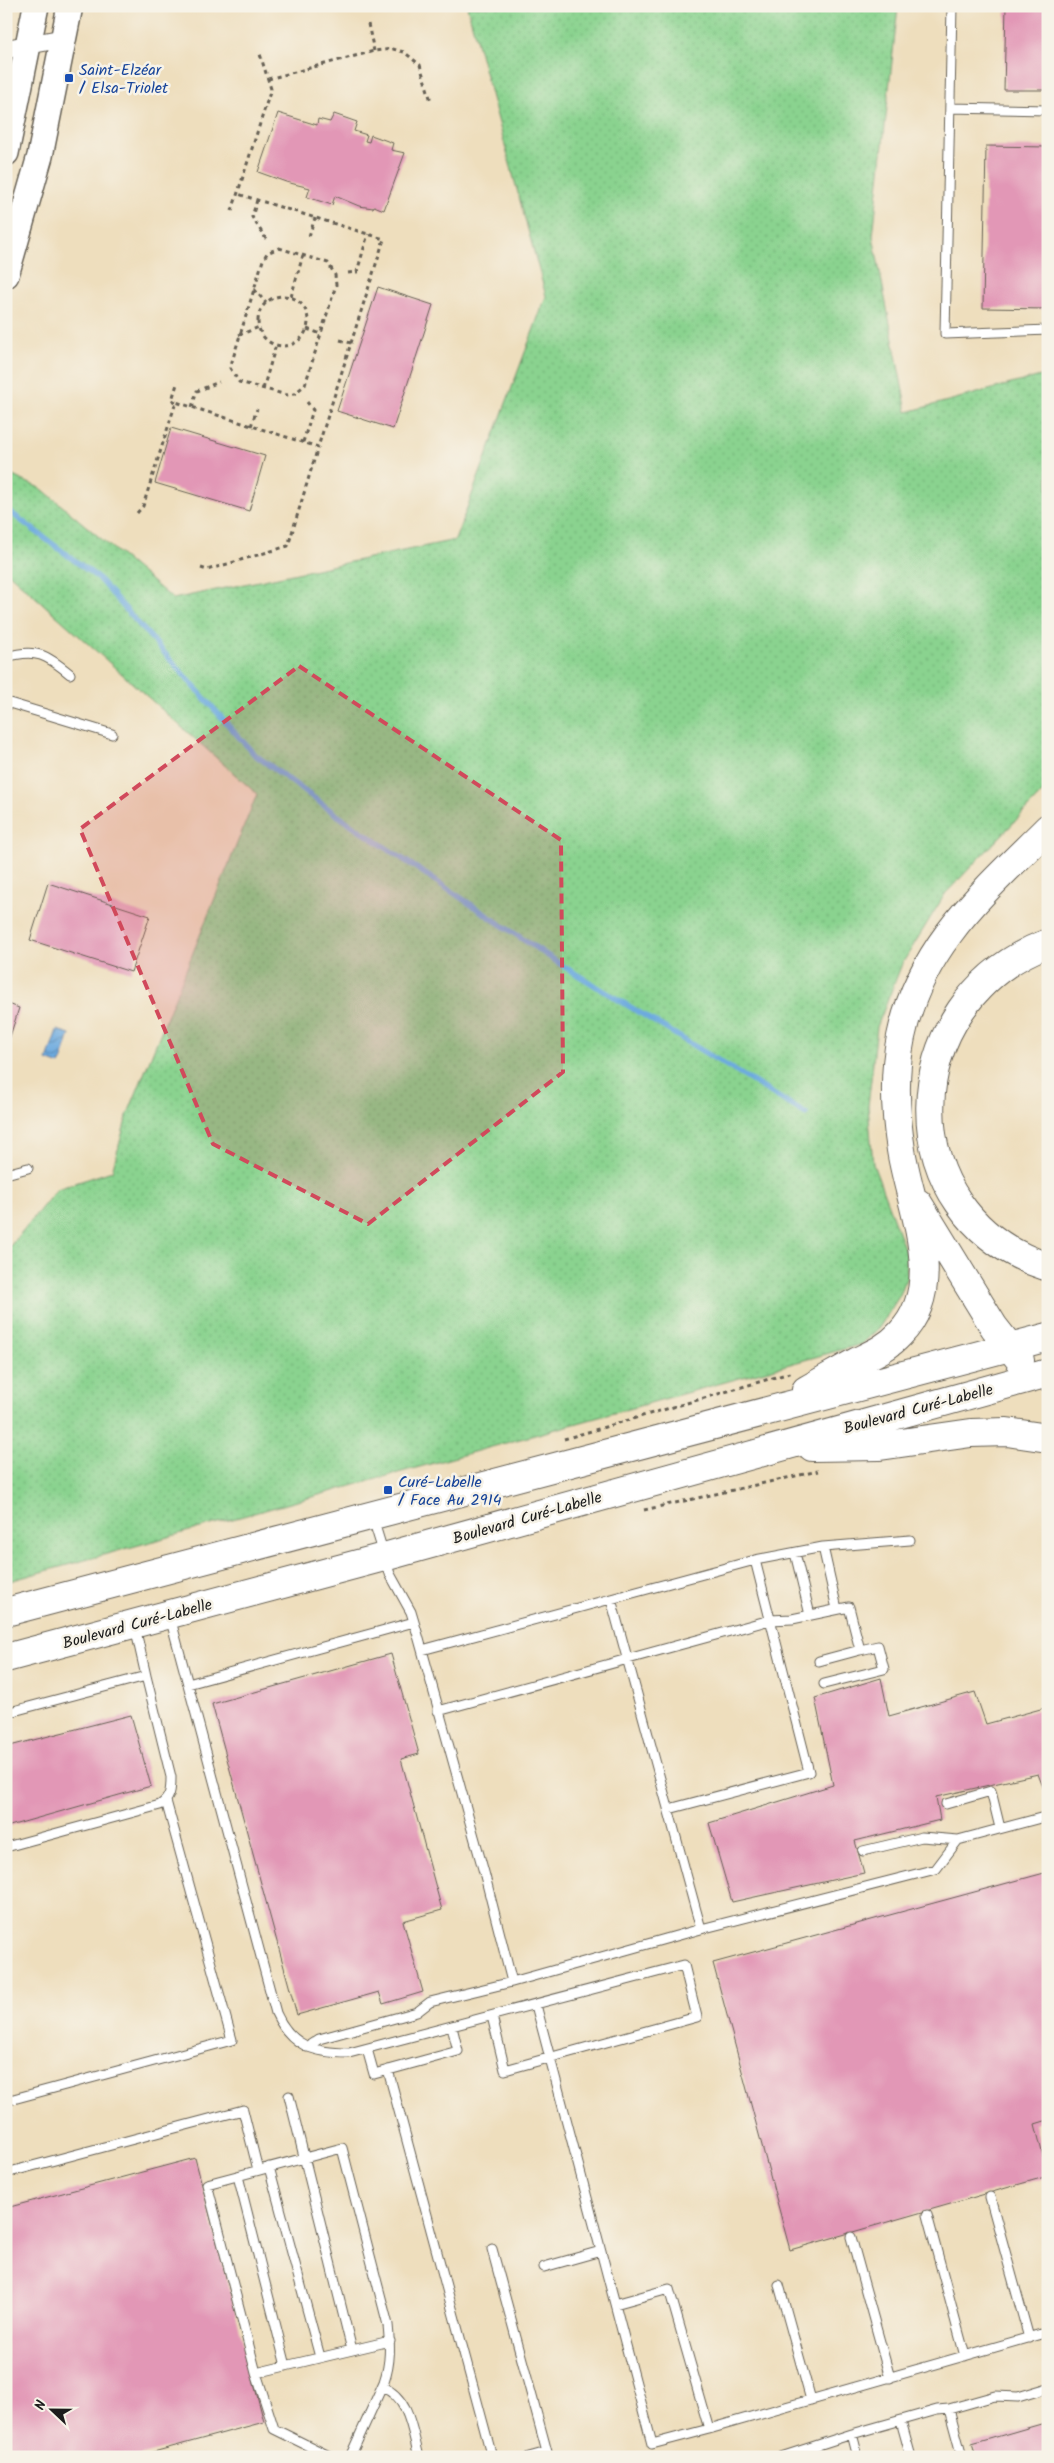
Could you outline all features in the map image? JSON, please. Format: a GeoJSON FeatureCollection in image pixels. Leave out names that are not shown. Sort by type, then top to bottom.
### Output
{"type":"FeatureCollection","features":[{"type":"Feature","properties":{"kind":"main road"},"geometry":{"type":"LineString","coordinates":[[768,1411],[872,1356],[891,1343],[906,1328],[918,1308],[924,1276],[913,1195],[901,1153],[895,1099],[898,1053],[913,997],[929,961],[950,930],[977,899],[1048,828]]}},
{"type":"Feature","properties":{"kind":"main road"},"geometry":{"type":"LineString","coordinates":[[1048,943],[1018,956],[994,972],[964,1004],[950,1026],[938,1052],[932,1079],[930,1106],[932,1130],[942,1171],[962,1205],[978,1226],[1003,1246],[1021,1257],[1048,1267]]}},
{"type":"Feature","properties":{"kind":"main road"},"geometry":{"type":"LineString","coordinates":[[913,1195],[994,1327],[1009,1346],[1041,1375]]}},
{"type":"Feature","properties":{"kind":"main road"},"geometry":{"type":"LineString","coordinates":[[6,1612],[1048,1336]]}},
{"type":"Feature","properties":{"kind":"main road","name":"Boulevard Curé-Labelle"},"geometry":{"type":"LineString","coordinates":[[6,1658],[384,1557],[1041,1375]]}},
{"type":"Feature","properties":{"kind":"main road"},"geometry":{"type":"LineString","coordinates":[[775,1448],[880,1446],[971,1432],[1007,1432],[1048,1438]]}},
{"type":"Feature","properties":{"kind":"street"},"geometry":{"type":"LineString","coordinates":[[6,153],[18,47],[36,6]]}},
{"type":"Feature","properties":{"kind":"street"},"geometry":{"type":"LineString","coordinates":[[6,275],[40,156],[70,6]]}},
{"type":"Feature","properties":{"kind":"street"},"geometry":{"type":"LineString","coordinates":[[18,47],[65,38]]}},
{"type":"Feature","properties":{"kind":"lane"},"geometry":{"type":"LineString","coordinates":[[952,6],[945,334],[1048,330]]}},
{"type":"Feature","properties":{"kind":"lane"},"geometry":{"type":"LineString","coordinates":[[950,108],[1048,110]]}},
{"type":"Feature","properties":{"kind":"lane"},"geometry":{"type":"LineString","coordinates":[[6,657],[23,652],[40,654],[50,658],[70,674]]}},
{"type":"Feature","properties":{"kind":"lane"},"geometry":{"type":"LineString","coordinates":[[6,702],[112,734]]}},
{"type":"Feature","properties":{"kind":"lane"},"geometry":{"type":"LineString","coordinates":[[6,1174],[28,1168]]}},
{"type":"Feature","properties":{"kind":"lane"},"geometry":{"type":"LineString","coordinates":[[371,1514],[395,1587],[405,1600],[414,1622],[485,1876],[512,1982]]}},
{"type":"Feature","properties":{"kind":"lane"},"geometry":{"type":"LineString","coordinates":[[422,1650],[755,1560],[822,1547],[910,1540]]}},
{"type":"Feature","properties":{"kind":"lane"},"geometry":{"type":"LineString","coordinates":[[822,1547],[836,1609]]}},
{"type":"Feature","properties":{"kind":"lane"},"geometry":{"type":"LineString","coordinates":[[794,1553],[810,1615]]}},
{"type":"Feature","properties":{"kind":"lane"},"geometry":{"type":"LineString","coordinates":[[669,1809],[809,1772],[755,1560]]}},
{"type":"Feature","properties":{"kind":"lane"},"geometry":{"type":"LineString","coordinates":[[611,1599],[701,1929]]}},
{"type":"Feature","properties":{"kind":"lane"},"geometry":{"type":"LineString","coordinates":[[438,1711],[770,1620],[810,1615],[849,1607],[860,1650]]}},
{"type":"Feature","properties":{"kind":"lane"},"geometry":{"type":"LineString","coordinates":[[169,1615],[276,2013],[290,2036],[307,2047],[335,2053],[348,2053],[684,1965],[697,2017],[506,2070],[492,2016]]}},
{"type":"Feature","properties":{"kind":"lane"},"geometry":{"type":"LineString","coordinates":[[188,1684],[414,1622]]}},
{"type":"Feature","properties":{"kind":"lane"},"geometry":{"type":"LineString","coordinates":[[6,1847],[160,1805],[166,1801],[170,1794],[171,1777],[134,1623]]}},
{"type":"Feature","properties":{"kind":"lane"},"geometry":{"type":"LineString","coordinates":[[819,1660],[878,1646],[884,1669],[824,1684]]}},
{"type":"Feature","properties":{"kind":"lane"},"geometry":{"type":"LineString","coordinates":[[6,1713],[146,1676]]}},
{"type":"Feature","properties":{"kind":"lane"},"geometry":{"type":"LineString","coordinates":[[946,1804],[991,1791],[1000,1828]]}},
{"type":"Feature","properties":{"kind":"lane"},"geometry":{"type":"LineString","coordinates":[[6,2101],[232,2040],[166,1801]]}},
{"type":"Feature","properties":{"kind":"lane"},"geometry":{"type":"LineString","coordinates":[[863,1851],[922,1837],[958,1840],[1048,1816]]}},
{"type":"Feature","properties":{"kind":"lane"},"geometry":{"type":"LineString","coordinates":[[307,2047],[319,2039],[417,2012],[430,2002],[512,1982],[701,1929],[936,1869],[958,1840]]}},
{"type":"Feature","properties":{"kind":"lane"},"geometry":{"type":"LineString","coordinates":[[536,2005],[652,2444],[1048,2332]]}},
{"type":"Feature","properties":{"kind":"lane"},"geometry":{"type":"LineString","coordinates":[[367,2049],[374,2074],[458,2051],[452,2027]]}},
{"type":"Feature","properties":{"kind":"lane"},"geometry":{"type":"LineString","coordinates":[[388,2070],[492,2457]]}},
{"type":"Feature","properties":{"kind":"lane"},"geometry":{"type":"LineString","coordinates":[[289,2096],[352,2350]]}},
{"type":"Feature","properties":{"kind":"lane"},"geometry":{"type":"LineString","coordinates":[[6,2173],[243,2110],[258,2170]]}},
{"type":"Feature","properties":{"kind":"lane"},"geometry":{"type":"LineString","coordinates":[[332,2457],[274,2429],[256,2373],[207,2184],[342,2148],[388,2325],[390,2341],[389,2369],[350,2457]]}},
{"type":"Feature","properties":{"kind":"lane"},"geometry":{"type":"LineString","coordinates":[[269,2168],[320,2357]]}},
{"type":"Feature","properties":{"kind":"lane"},"geometry":{"type":"LineString","coordinates":[[238,2176],[286,2366]]}},
{"type":"Feature","properties":{"kind":"lane"},"geometry":{"type":"LineString","coordinates":[[990,2197],[1029,2338]]}},
{"type":"Feature","properties":{"kind":"lane"},"geometry":{"type":"LineString","coordinates":[[927,2215],[965,2356]]}},
{"type":"Feature","properties":{"kind":"lane"},"geometry":{"type":"LineString","coordinates":[[851,2237],[890,2378]]}},
{"type":"Feature","properties":{"kind":"lane"},"geometry":{"type":"LineString","coordinates":[[492,2249],[547,2452],[529,2457]]}},
{"type":"Feature","properties":{"kind":"lane"},"geometry":{"type":"LineString","coordinates":[[544,2266],[601,2252]]}},
{"type":"Feature","properties":{"kind":"lane"},"geometry":{"type":"LineString","coordinates":[[779,2285],[811,2400]]}},
{"type":"Feature","properties":{"kind":"lane"},"geometry":{"type":"LineString","coordinates":[[615,2304],[669,2289],[709,2429]]}},
{"type":"Feature","properties":{"kind":"lane"},"geometry":{"type":"LineString","coordinates":[[256,2373],[390,2341]]}},
{"type":"Feature","properties":{"kind":"lane"},"geometry":{"type":"LineString","coordinates":[[382,2387],[392,2391],[405,2407],[419,2457]]}},
{"type":"Feature","properties":{"kind":"lane"},"geometry":{"type":"LineString","coordinates":[[781,2457],[852,2434],[937,2410],[950,2409],[995,2396],[1018,2397],[1048,2388]]}},
{"type":"Feature","properties":{"kind":"lane"},"geometry":{"type":"LineString","coordinates":[[950,2409],[962,2457]]}},
{"type":"Feature","properties":{"kind":"lane"},"geometry":{"type":"LineString","coordinates":[[901,2421],[911,2457]]}},
{"type":"Feature","properties":{"kind":"lane"},"geometry":{"type":"LineString","coordinates":[[852,2434],[858,2457]]}},
{"type":"Feature","properties":{"kind":"path"},"geometry":{"type":"LineString","coordinates":[[368,24],[374,51]]}},
{"type":"Feature","properties":{"kind":"path"},"geometry":{"type":"LineString","coordinates":[[268,79],[374,51],[393,49],[404,52],[413,58],[424,73],[430,101]]}},
{"type":"Feature","properties":{"kind":"path"},"geometry":{"type":"LineString","coordinates":[[232,211],[271,89],[259,51]]}},
{"type":"Feature","properties":{"kind":"path"},"geometry":{"type":"LineString","coordinates":[[201,568],[208,570],[288,546],[384,239],[238,194]]}},
{"type":"Feature","properties":{"kind":"path"},"geometry":{"type":"LineString","coordinates":[[257,200],[252,217],[266,239]]}},
{"type":"Feature","properties":{"kind":"path"},"geometry":{"type":"LineString","coordinates":[[309,236],[315,218]]}},
{"type":"Feature","properties":{"kind":"path"},"geometry":{"type":"LineString","coordinates":[[348,273],[357,272],[368,234]]}},
{"type":"Feature","properties":{"kind":"path"},"geometry":{"type":"LineString","coordinates":[[278,248],[328,263],[335,275],[336,285],[305,385],[300,390],[287,395],[239,382],[230,368],[238,335],[253,289],[267,253],[278,248]]}},
{"type":"Feature","properties":{"kind":"path"},"geometry":{"type":"LineString","coordinates":[[291,297],[303,255]]}},
{"type":"Feature","properties":{"kind":"path"},"geometry":{"type":"LineString","coordinates":[[253,289],[266,303]]}},
{"type":"Feature","properties":{"kind":"path"},"geometry":{"type":"LineString","coordinates":[[275,297],[291,297],[298,300],[307,313],[307,329],[297,343],[288,346],[276,346],[264,339],[259,327],[259,314],[266,303],[275,297]]}},
{"type":"Feature","properties":{"kind":"path"},"geometry":{"type":"LineString","coordinates":[[238,335],[259,327]]}},
{"type":"Feature","properties":{"kind":"path"},"geometry":{"type":"LineString","coordinates":[[307,329],[321,334]]}},
{"type":"Feature","properties":{"kind":"path"},"geometry":{"type":"LineString","coordinates":[[340,340],[351,343]]}},
{"type":"Feature","properties":{"kind":"path"},"geometry":{"type":"LineString","coordinates":[[263,389],[276,346]]}},
{"type":"Feature","properties":{"kind":"path"},"geometry":{"type":"LineString","coordinates":[[192,407],[197,390],[220,382]]}},
{"type":"Feature","properties":{"kind":"path"},"geometry":{"type":"LineString","coordinates":[[177,384],[172,400],[176,402],[318,447]]}},
{"type":"Feature","properties":{"kind":"path"},"geometry":{"type":"LineString","coordinates":[[138,513],[143,506],[176,402]]}},
{"type":"Feature","properties":{"kind":"path"},"geometry":{"type":"LineString","coordinates":[[303,442],[313,410],[307,402]]}},
{"type":"Feature","properties":{"kind":"path"},"geometry":{"type":"LineString","coordinates":[[252,426],[257,409]]}},
{"type":"Feature","properties":{"kind":"path"},"geometry":{"type":"LineString","coordinates":[[636,1512],[825,1469]]}},
{"type":"Feature","properties":{"kind":"highlighted area"},"geometry":{"type":"Polygon","coordinates":[[[299,666],[561,840],[563,1072],[368,1224],[213,1144],[80,829],[299,666]]]}},
{"type":"Feature","properties":{"kind":"green space"},"geometry":{"type":"Polygon","coordinates":[[[467,6],[898,6],[873,236],[907,412],[1048,374],[1048,787],[945,894],[902,964],[877,1027],[868,1106],[873,1164],[906,1253],[907,1276],[900,1295],[879,1328],[862,1344],[6,1582],[6,1251],[57,1189],[112,1171],[127,1116],[257,794],[6,571],[6,473],[42,489],[173,599],[455,540],[546,296],[467,6]]]}},
{"type":"Feature","properties":{"kind":"water"},"geometry":{"type":"Polygon","coordinates":[[[57,1030],[70,1034],[60,1065],[47,1060],[57,1030]]]}},
{"type":"Feature","properties":{"kind":"building"},"geometry":{"type":"Polygon","coordinates":[[[1006,6],[1048,6],[1048,90],[1004,90],[1006,6]]]}},
{"type":"Feature","properties":{"kind":"building"},"geometry":{"type":"Polygon","coordinates":[[[278,113],[317,125],[318,119],[330,122],[334,114],[357,122],[354,131],[367,135],[365,141],[369,142],[371,135],[393,143],[391,150],[405,153],[384,210],[374,206],[373,208],[359,206],[335,196],[332,205],[307,197],[310,188],[258,172],[278,113]]]}},
{"type":"Feature","properties":{"kind":"building"},"geometry":{"type":"Polygon","coordinates":[[[986,146],[1048,147],[1048,309],[983,308],[986,146]]]}},
{"type":"Feature","properties":{"kind":"building"},"geometry":{"type":"Polygon","coordinates":[[[378,287],[433,305],[393,429],[337,411],[378,287]]]}},
{"type":"Feature","properties":{"kind":"building"},"geometry":{"type":"Polygon","coordinates":[[[171,428],[265,456],[249,511],[155,483],[171,428]]]}},
{"type":"Feature","properties":{"kind":"building"},"geometry":{"type":"Polygon","coordinates":[[[48,883],[150,916],[131,972],[30,940],[48,883]]]}},
{"type":"Feature","properties":{"kind":"building"},"geometry":{"type":"Polygon","coordinates":[[[6,1003],[19,1008],[7,1046],[6,1046],[6,1003]]]}},
{"type":"Feature","properties":{"kind":"building"},"geometry":{"type":"Polygon","coordinates":[[[391,1654],[419,1754],[401,1759],[442,1910],[403,1921],[423,1992],[383,2004],[379,1992],[297,2015],[212,1704],[391,1654]]]}},
{"type":"Feature","properties":{"kind":"building"},"geometry":{"type":"Polygon","coordinates":[[[881,1678],[889,1716],[975,1692],[986,1724],[1048,1707],[1048,1800],[1038,1774],[936,1797],[940,1820],[855,1841],[864,1873],[732,1902],[709,1823],[833,1785],[815,1698],[881,1678]]]}},
{"type":"Feature","properties":{"kind":"building"},"geometry":{"type":"Polygon","coordinates":[[[131,1715],[151,1786],[6,1827],[6,1747],[131,1715]]]}},
{"type":"Feature","properties":{"kind":"building"},"geometry":{"type":"Polygon","coordinates":[[[1048,1872],[1048,2120],[1035,2124],[1048,2176],[790,2250],[713,1963],[1048,1872]]]}},
{"type":"Feature","properties":{"kind":"building"},"geometry":{"type":"Polygon","coordinates":[[[195,2158],[264,2422],[135,2457],[6,2457],[6,2208],[195,2158]]]}},
{"type":"Feature","properties":{"kind":"building"},"geometry":{"type":"Polygon","coordinates":[[[1048,2422],[1048,2457],[976,2457],[972,2444],[1048,2422]]]}},
{"type":"Feature","properties":{"kind":"waterway"},"geometry":{"type":"LineString","coordinates":[[6,509],[98,578],[254,754],[337,815],[563,966],[806,1114]]}},
{"type":"Feature","properties":{"kind":"place","name":"Saint-Elzéar / Elsa-Triolet"},"geometry":{"type":"Point","coordinates":[69,78]}},
{"type":"Feature","properties":{"kind":"place","name":"Curé-Labelle / Face Au 2914"},"geometry":{"type":"Point","coordinates":[388,1490]}}]}
